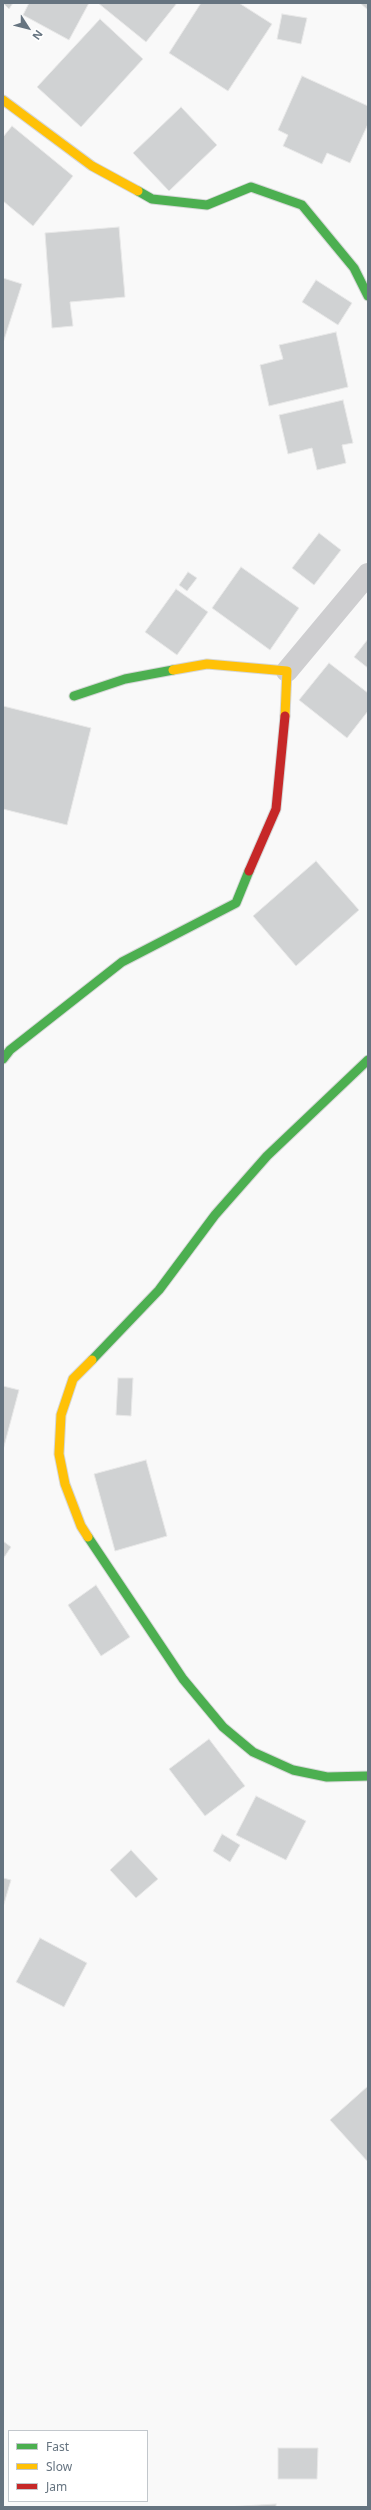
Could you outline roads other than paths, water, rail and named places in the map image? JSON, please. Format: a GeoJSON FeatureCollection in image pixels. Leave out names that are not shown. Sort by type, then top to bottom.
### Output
{"type":"FeatureCollection","features":[{"type":"Feature","properties":{"kind":"street"},"geometry":{"type":"LineString","coordinates":[[3,100],[92,166],[152,199],[207,205],[250,187],[302,205],[354,268],[368,296]]}},
{"type":"Feature","properties":{"kind":"street"},"geometry":{"type":"LineString","coordinates":[[3,1059],[10,1050],[122,962],[236,903],[276,808],[285,727],[287,671],[368,574]]}},
{"type":"Feature","properties":{"kind":"street"},"geometry":{"type":"LineString","coordinates":[[74,696],[124,680],[207,664],[287,671]]}},
{"type":"Feature","properties":{"kind":"street"},"geometry":{"type":"LineString","coordinates":[[368,1060],[267,1156],[215,1215],[159,1290],[73,1379],[61,1415],[59,1454],[65,1484],[82,1526],[183,1680],[224,1727],[253,1752],[293,1770],[327,1777],[368,1776]]}}]}
